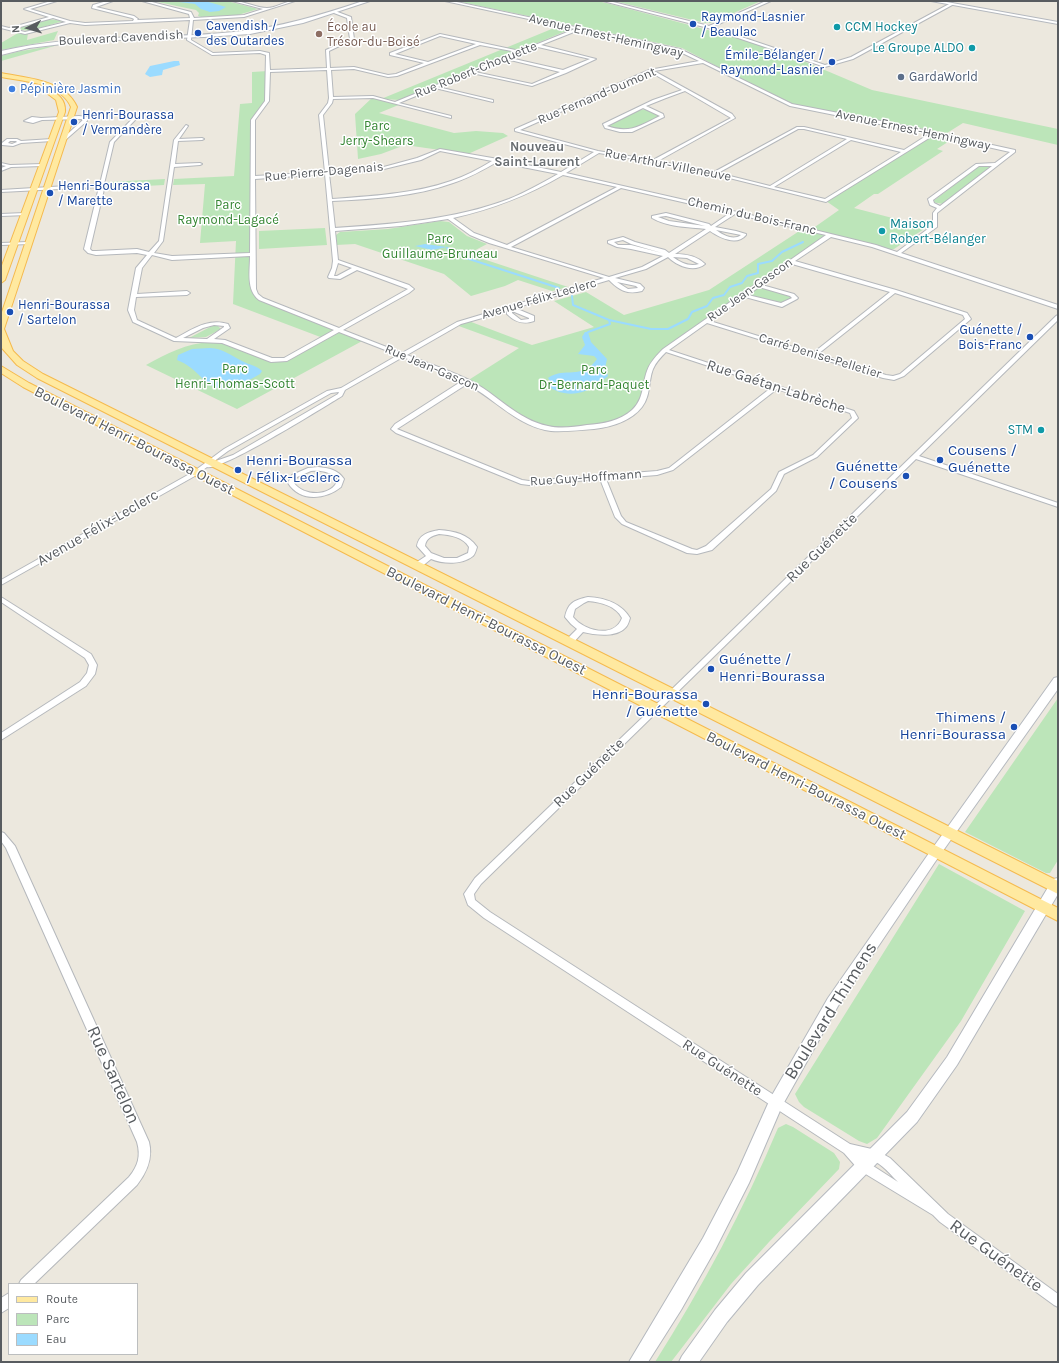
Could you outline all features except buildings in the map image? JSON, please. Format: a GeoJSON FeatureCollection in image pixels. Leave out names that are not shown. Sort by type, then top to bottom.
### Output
{"type":"FeatureCollection","features":[{"type":"Feature","properties":{"kind":"main road","name":"Boulevard Henri-Bourassa Ouest"},"geometry":{"type":"LineString","coordinates":[[1,75],[46,85],[66,94],[73,104],[71,117],[63,141],[4,307],[1,329],[4,342],[8,350],[16,359],[31,371],[949,834],[1057,886]]}},
{"type":"Feature","properties":{"kind":"main road"},"geometry":{"type":"LineString","coordinates":[[1,79],[38,88],[54,95],[62,105],[60,118],[1,280]]}},
{"type":"Feature","properties":{"kind":"main road","name":"Boulevard Henri-Bourassa Ouest"},"geometry":{"type":"LineString","coordinates":[[1,369],[26,385],[1058,915]]}},
{"type":"Feature","properties":{"kind":"street"},"geometry":{"type":"LineString","coordinates":[[55,1],[26,9],[70,22],[83,24],[231,17],[268,9],[293,1]]}},
{"type":"Feature","properties":{"kind":"street"},"geometry":{"type":"LineString","coordinates":[[111,1],[94,6],[94,8],[133,17],[136,19],[135,22]]}},
{"type":"Feature","properties":{"kind":"street"},"geometry":{"type":"LineString","coordinates":[[144,1],[190,12],[192,19],[189,35]]}},
{"type":"Feature","properties":{"kind":"street"},"geometry":{"type":"LineString","coordinates":[[234,1],[268,9]]}},
{"type":"Feature","properties":{"kind":"street","name":"Boulevard Cavendish"},"geometry":{"type":"LineString","coordinates":[[1,52],[62,43],[229,32],[271,27],[358,1]]}},
{"type":"Feature","properties":{"kind":"street","name":"Boulevard Cavendish"},"geometry":{"type":"LineString","coordinates":[[189,35],[233,34],[272,29],[306,22],[368,1]]}},
{"type":"Feature","properties":{"kind":"street","name":"Avenue Ernest-Hemingway"},"geometry":{"type":"LineString","coordinates":[[448,1],[673,49],[791,105],[933,133],[1013,151],[996,164]]}},
{"type":"Feature","properties":{"kind":"street"},"geometry":{"type":"LineString","coordinates":[[605,1],[708,27],[778,49],[820,65],[829,66],[852,58],[952,4]]}},
{"type":"Feature","properties":{"kind":"street"},"geometry":{"type":"LineString","coordinates":[[708,27],[769,1]]}},
{"type":"Feature","properties":{"kind":"street"},"geometry":{"type":"LineString","coordinates":[[933,1],[1058,23]]}},
{"type":"Feature","properties":{"kind":"street"},"geometry":{"type":"LineString","coordinates":[[335,12],[349,17],[352,39],[327,51],[331,98],[330,103],[321,116],[334,230],[336,261],[331,277],[338,278],[357,268]]}},
{"type":"Feature","properties":{"kind":"street"},"geometry":{"type":"LineString","coordinates":[[7,29],[53,17]]}},
{"type":"Feature","properties":{"kind":"street"},"geometry":{"type":"LineString","coordinates":[[1,27],[25,33],[70,22]]}},
{"type":"Feature","properties":{"kind":"street","name":"Rue Robert-Choquette"},"geometry":{"type":"LineString","coordinates":[[396,103],[579,28]]}},
{"type":"Feature","properties":{"kind":"street","name":"Rue Jean-Gascon"},"geometry":{"type":"LineString","coordinates":[[189,35],[189,40],[212,54],[268,54],[266,101],[253,120],[253,289],[256,295],[261,300],[403,354],[467,381],[482,389],[500,404],[544,428],[558,430],[606,426],[617,422],[639,406],[644,399],[650,370],[665,350],[830,235]]}},
{"type":"Feature","properties":{"kind":"street"},"geometry":{"type":"LineString","coordinates":[[429,63],[391,54],[440,35],[520,52]]}},
{"type":"Feature","properties":{"kind":"street"},"geometry":{"type":"LineString","coordinates":[[268,71],[354,68],[393,76],[481,43]]}},
{"type":"Feature","properties":{"kind":"street"},"geometry":{"type":"LineString","coordinates":[[471,72],[528,85],[536,84],[594,59],[536,45]]}},
{"type":"Feature","properties":{"kind":"street"},"geometry":{"type":"LineString","coordinates":[[505,58],[565,72]]}},
{"type":"Feature","properties":{"kind":"street","name":"Rue Fernand-Dumont"},"geometry":{"type":"LineString","coordinates":[[516,130],[650,71],[703,62]]}},
{"type":"Feature","properties":{"kind":"street"},"geometry":{"type":"LineString","coordinates":[[650,71],[731,115],[733,118],[655,161]]}},
{"type":"Feature","properties":{"kind":"street"},"geometry":{"type":"LineString","coordinates":[[434,87],[492,101]]}},
{"type":"Feature","properties":{"kind":"street"},"geometry":{"type":"LineString","coordinates":[[644,107],[654,110],[662,115],[662,117],[628,132],[606,127],[604,125],[644,107],[673,94],[685,90]]}},
{"type":"Feature","properties":{"kind":"street"},"geometry":{"type":"LineString","coordinates":[[331,98],[369,97],[450,117]]}},
{"type":"Feature","properties":{"kind":"street"},"geometry":{"type":"LineString","coordinates":[[41,119],[71,117]]}},
{"type":"Feature","properties":{"kind":"street","name":"Boulevard Henri-Bourassa Ouest"},"geometry":{"type":"LineString","coordinates":[[63,141],[86,119],[71,117]]}},
{"type":"Feature","properties":{"kind":"street"},"geometry":{"type":"LineString","coordinates":[[135,118],[112,142],[87,249],[90,252],[96,253],[128,251],[172,258],[254,254]]}},
{"type":"Feature","properties":{"kind":"street"},"geometry":{"type":"LineString","coordinates":[[186,126],[176,140],[161,241],[139,268],[131,310],[136,321],[176,340],[223,341],[271,360],[285,360],[410,289],[407,286],[336,261]]}},
{"type":"Feature","properties":{"kind":"street"},"geometry":{"type":"LineString","coordinates":[[715,173],[797,128],[904,151],[933,133]]}},
{"type":"Feature","properties":{"kind":"street","name":"Rue Arthur-Villeneuve"},"geometry":{"type":"LineString","coordinates":[[516,130],[598,152],[655,161],[715,173],[820,201],[830,199],[904,151]]}},
{"type":"Feature","properties":{"kind":"street"},"geometry":{"type":"LineString","coordinates":[[176,140],[202,139]]}},
{"type":"Feature","properties":{"kind":"street"},"geometry":{"type":"LineString","coordinates":[[771,187],[850,139]]}},
{"type":"Feature","properties":{"kind":"street"},"geometry":{"type":"LineString","coordinates":[[20,142],[52,140]]}},
{"type":"Feature","properties":{"kind":"street","name":"Rue Pierre-Dagenais"},"geometry":{"type":"LineString","coordinates":[[253,178],[328,174],[380,169],[419,159],[440,150]]}},
{"type":"Feature","properties":{"kind":"street","name":"Chemin du Bois-Franc"},"geometry":{"type":"LineString","coordinates":[[440,150],[498,160],[622,186],[830,235],[897,254],[1058,307]]}},
{"type":"Feature","properties":{"kind":"street"},"geometry":{"type":"LineString","coordinates":[[334,230],[387,227],[449,217],[510,200],[598,152]]}},
{"type":"Feature","properties":{"kind":"street"},"geometry":{"type":"LineString","coordinates":[[330,200],[376,197],[422,190],[468,176],[498,160]]}},
{"type":"Feature","properties":{"kind":"street"},"geometry":{"type":"LineString","coordinates":[[1,164],[10,166],[43,165]]}},
{"type":"Feature","properties":{"kind":"street"},"geometry":{"type":"LineString","coordinates":[[172,166],[200,164]]}},
{"type":"Feature","properties":{"kind":"street"},"geometry":{"type":"LineString","coordinates":[[940,208],[932,204],[930,200],[978,165],[996,164]]}},
{"type":"Feature","properties":{"kind":"street"},"geometry":{"type":"LineString","coordinates":[[897,254],[935,226],[935,213],[940,208],[996,164]]}},
{"type":"Feature","properties":{"kind":"street"},"geometry":{"type":"LineString","coordinates":[[1,170],[10,166]]}},
{"type":"Feature","properties":{"kind":"street"},"geometry":{"type":"LineString","coordinates":[[1,191],[103,185]]}},
{"type":"Feature","properties":{"kind":"street"},"geometry":{"type":"LineString","coordinates":[[507,247],[622,186]]}},
{"type":"Feature","properties":{"kind":"street","name":"Avenue Félix-Leclerc"},"geometry":{"type":"LineString","coordinates":[[213,463],[226,450],[329,392],[343,389],[459,323],[644,268],[669,255],[735,212]]}},
{"type":"Feature","properties":{"kind":"street"},"geometry":{"type":"LineString","coordinates":[[1,215],[25,214]]}},
{"type":"Feature","properties":{"kind":"street"},"geometry":{"type":"LineString","coordinates":[[711,229],[707,225],[666,214],[654,217],[660,221],[711,229],[722,229],[744,235],[739,239],[731,239],[711,229]]}},
{"type":"Feature","properties":{"kind":"street"},"geometry":{"type":"LineString","coordinates":[[449,217],[472,234],[507,247],[611,279],[638,285],[641,288],[635,292],[623,290],[611,279]]}},
{"type":"Feature","properties":{"kind":"street"},"geometry":{"type":"LineString","coordinates":[[669,255],[663,251],[633,243],[623,238],[610,242],[615,246],[629,247],[669,255],[679,255],[699,261],[702,264],[699,266],[688,267],[669,255]]}},
{"type":"Feature","properties":{"kind":"street"},"geometry":{"type":"LineString","coordinates":[[1,244],[28,243]]}},
{"type":"Feature","properties":{"kind":"street","name":"Carré Denise-Pelletier"},"geometry":{"type":"LineString","coordinates":[[705,321],[885,377],[894,378],[902,376],[968,319],[964,314],[894,291],[792,262]]}},
{"type":"Feature","properties":{"kind":"street"},"geometry":{"type":"LineString","coordinates":[[743,295],[782,305],[795,298],[792,295],[758,285]]}},
{"type":"Feature","properties":{"kind":"street"},"geometry":{"type":"LineString","coordinates":[[814,354],[894,291]]}},
{"type":"Feature","properties":{"kind":"street"},"geometry":{"type":"LineString","coordinates":[[134,296],[187,293]]}},
{"type":"Feature","properties":{"kind":"street","name":"Rue Guénette"},"geometry":{"type":"LineString","coordinates":[[1058,317],[478,881],[471,890],[470,899],[474,906],[487,915],[848,1149],[863,1166],[934,1210],[1058,1301]]}},
{"type":"Feature","properties":{"kind":"street"},"geometry":{"type":"LineString","coordinates":[[176,340],[211,324],[220,323],[226,325],[227,328],[208,340]]}},
{"type":"Feature","properties":{"kind":"street","name":"Rue Gaétan-Labrèche"},"geometry":{"type":"LineString","coordinates":[[602,477],[618,517],[624,523],[690,551],[697,552],[709,548],[774,490],[781,473],[815,456],[856,418],[852,412],[775,388],[665,350]]}},
{"type":"Feature","properties":{"kind":"street","name":"Rue Guy-Hoffmann"},"geometry":{"type":"LineString","coordinates":[[467,381],[397,425],[394,429],[398,432],[521,482],[657,473],[671,469],[775,388]]}},
{"type":"Feature","properties":{"kind":"street","name":"Avenue Félix-Leclerc"},"geometry":{"type":"LineString","coordinates":[[1,583],[196,472],[213,463],[235,456],[340,395],[343,389]]}},
{"type":"Feature","properties":{"kind":"street"},"geometry":{"type":"LineString","coordinates":[[915,457],[1058,505]]}},
{"type":"Feature","properties":{"kind":"street"},"geometry":{"type":"LineString","coordinates":[[323,469],[339,476],[341,480],[339,486],[325,494],[312,495],[301,491],[292,486],[291,479],[298,472],[303,470],[323,469]]}},
{"type":"Feature","properties":{"kind":"street"},"geometry":{"type":"LineString","coordinates":[[287,500],[301,491]]}},
{"type":"Feature","properties":{"kind":"street"},"geometry":{"type":"LineString","coordinates":[[433,533],[452,533],[468,540],[473,547],[471,554],[461,560],[448,561],[432,556],[426,553],[421,546],[423,539],[433,533]]}},
{"type":"Feature","properties":{"kind":"street","name":"Boulevard Henri-Bourassa Ouest"},"geometry":{"type":"LineString","coordinates":[[417,566],[432,556]]}},
{"type":"Feature","properties":{"kind":"street"},"geometry":{"type":"LineString","coordinates":[[1,599],[88,656],[93,665],[92,674],[83,684],[1,738]]}},
{"type":"Feature","properties":{"kind":"street"},"geometry":{"type":"LineString","coordinates":[[581,601],[602,601],[620,610],[626,618],[623,626],[613,632],[598,634],[583,628],[577,625],[569,617],[571,608],[581,601]]}},
{"type":"Feature","properties":{"kind":"street","name":"Boulevard Henri-Bourassa Ouest"},"geometry":{"type":"LineString","coordinates":[[569,642],[583,628]]}},
{"type":"Feature","properties":{"kind":"street","name":"Boulevard Thimens"},"geometry":{"type":"LineString","coordinates":[[638,1362],[675,1304],[712,1240],[743,1178],[776,1102],[833,1002],[936,852],[1058,681]]}},
{"type":"Feature","properties":{"kind":"street","name":"Rue Sartelon"},"geometry":{"type":"LineString","coordinates":[[1,835],[10,846],[143,1142],[145,1153],[144,1164],[134,1181],[26,1283]]}},
{"type":"Feature","properties":{"kind":"street"},"geometry":{"type":"LineString","coordinates":[[688,1362],[721,1316],[752,1280],[863,1166],[876,1155],[908,1120],[944,1073],[1057,886]]}},
{"type":"Feature","properties":{"kind":"street","name":"Rue Guénette"},"geometry":{"type":"LineString","coordinates":[[848,1149],[876,1155],[891,1166],[934,1210]]}},
{"type":"Feature","properties":{"kind":"green space"},"geometry":{"type":"Polygon","coordinates":[[[153,1],[227,1],[258,9],[238,15],[201,17],[198,16],[199,13],[196,10],[153,1]]]}},
{"type":"Feature","properties":{"kind":"green space"},"geometry":{"type":"Polygon","coordinates":[[[456,1],[598,1],[749,41],[787,54],[872,90],[1058,129],[1058,145],[963,123],[947,133],[787,103],[682,48],[456,1]]]}},
{"type":"Feature","properties":{"kind":"green space"},"geometry":{"type":"Polygon","coordinates":[[[614,1],[761,1],[711,23],[705,23],[614,1]]]}},
{"type":"Feature","properties":{"kind":"green space"},"geometry":{"type":"Polygon","coordinates":[[[48,19],[63,21],[30,31],[16,29],[48,19]]]}},
{"type":"Feature","properties":{"kind":"green space","name":"Parc Jerry-Shears"},"geometry":{"type":"Polygon","coordinates":[[[559,26],[571,29],[399,100],[384,99],[401,104],[379,113],[454,133],[476,131],[503,133],[508,136],[468,154],[405,145],[381,154],[358,159],[355,114],[373,97],[381,99],[559,26]]]}},
{"type":"Feature","properties":{"kind":"green space"},"geometry":{"type":"Polygon","coordinates":[[[58,31],[54,40],[1,50],[1,43],[18,33],[28,33],[27,40],[58,31]]]}},
{"type":"Feature","properties":{"kind":"green space"},"geometry":{"type":"Polygon","coordinates":[[[58,45],[1,61],[1,56],[58,45]]]}},
{"type":"Feature","properties":{"kind":"green space","name":"Parc Henri-Thomas-Scott"},"geometry":{"type":"Polygon","coordinates":[[[268,71],[267,101],[253,120],[256,295],[364,340],[237,409],[146,365],[180,348],[199,343],[218,343],[270,360],[286,359],[323,338],[233,304],[236,241],[200,243],[205,184],[173,185],[174,179],[234,176],[240,104],[252,103],[252,72],[268,71]]]}},
{"type":"Feature","properties":{"kind":"green space"},"geometry":{"type":"Polygon","coordinates":[[[647,109],[659,116],[630,130],[617,129],[610,126],[611,123],[640,110],[647,109]]]}},
{"type":"Feature","properties":{"kind":"green space"},"geometry":{"type":"Polygon","coordinates":[[[933,133],[954,138],[937,149],[943,151],[854,208],[927,227],[894,249],[889,250],[812,229],[839,210],[826,201],[933,133]]]}},
{"type":"Feature","properties":{"kind":"green space"},"geometry":{"type":"Polygon","coordinates":[[[990,165],[988,169],[943,204],[932,202],[979,166],[990,165]]]}},
{"type":"Feature","properties":{"kind":"green space","name":"Parc Raymond-Lagacé"},"geometry":{"type":"Polygon","coordinates":[[[165,179],[164,185],[106,188],[108,182],[165,179]]]}},
{"type":"Feature","properties":{"kind":"green space","name":"Parc Guillaume-Bruneau"},"geometry":{"type":"Polygon","coordinates":[[[440,221],[449,222],[467,236],[487,244],[468,254],[568,287],[552,291],[518,280],[505,286],[471,296],[444,274],[355,244],[336,245],[336,235],[340,232],[388,229],[440,221]]]}},
{"type":"Feature","properties":{"kind":"green space"},"geometry":{"type":"Polygon","coordinates":[[[325,228],[327,245],[259,249],[259,231],[325,228]]]}},
{"type":"Feature","properties":{"kind":"green space","name":"Parc Dr-Bernard-Paquet"},"geometry":{"type":"Polygon","coordinates":[[[804,228],[830,235],[673,344],[656,360],[639,406],[617,422],[558,429],[533,423],[467,381],[519,348],[456,325],[466,320],[532,345],[594,327],[554,301],[586,292],[624,315],[709,290],[804,228]]]}},
{"type":"Feature","properties":{"kind":"green space"},"geometry":{"type":"Polygon","coordinates":[[[764,287],[792,298],[781,304],[753,296],[750,293],[764,287]]]}},
{"type":"Feature","properties":{"kind":"green space"},"geometry":{"type":"Polygon","coordinates":[[[212,326],[218,326],[221,329],[206,337],[189,338],[212,326]]]}},
{"type":"Feature","properties":{"kind":"green space"},"geometry":{"type":"Polygon","coordinates":[[[1058,698],[1058,860],[1050,873],[1046,873],[965,832],[1058,698]]]}},
{"type":"Feature","properties":{"kind":"green space"},"geometry":{"type":"Polygon","coordinates":[[[939,864],[1025,911],[961,1021],[877,1138],[867,1144],[859,1141],[804,1107],[799,1102],[795,1094],[939,864]]]}},
{"type":"Feature","properties":{"kind":"green space"},"geometry":{"type":"Polygon","coordinates":[[[786,1124],[834,1153],[840,1162],[839,1169],[731,1284],[671,1362],[655,1362],[706,1277],[737,1218],[778,1128],[786,1124]]]}},
{"type":"Feature","properties":{"kind":"water"},"geometry":{"type":"Polygon","coordinates":[[[171,1],[205,1],[226,7],[219,11],[210,12],[201,9],[195,4],[171,1]]]}},
{"type":"Feature","properties":{"kind":"water"},"geometry":{"type":"Polygon","coordinates":[[[179,61],[180,65],[163,70],[162,75],[150,77],[145,74],[150,66],[179,61]]]}},
{"type":"Feature","properties":{"kind":"water"},"geometry":{"type":"Polygon","coordinates":[[[425,244],[447,247],[432,250],[415,246],[425,244]]]}},
{"type":"Feature","properties":{"kind":"water"},"geometry":{"type":"Polygon","coordinates":[[[585,332],[588,332],[591,342],[607,359],[605,368],[608,376],[598,384],[582,392],[570,394],[555,390],[547,384],[550,381],[548,378],[561,373],[579,372],[585,370],[597,359],[594,356],[578,354],[585,345],[582,337],[585,332]]]}},
{"type":"Feature","properties":{"kind":"water"},"geometry":{"type":"Polygon","coordinates":[[[210,348],[223,351],[257,367],[262,371],[260,374],[239,385],[217,388],[210,385],[188,366],[177,360],[178,355],[192,349],[210,348]]]}},
{"type":"Feature","properties":{"kind":"waterway"},"geometry":{"type":"LineString","coordinates":[[609,320],[651,329],[668,329],[688,319],[692,312],[707,306],[713,298],[724,295],[730,287],[742,283],[747,276],[758,273],[758,264],[772,261],[782,252],[803,242]]}},
{"type":"Feature","properties":{"kind":"waterway"},"geometry":{"type":"LineString","coordinates":[[447,248],[466,258],[559,288]]}},
{"type":"Feature","properties":{"kind":"waterway"},"geometry":{"type":"LineString","coordinates":[[572,296],[573,305],[609,320]]}},
{"type":"Feature","properties":{"kind":"waterway"},"geometry":{"type":"LineString","coordinates":[[588,332],[610,324],[609,320]]}},
{"type":"Feature","properties":{"kind":"place","name":"Raymond-Lasnier / Beaulac"},"geometry":{"type":"Point","coordinates":[693,24]}},
{"type":"Feature","properties":{"kind":"place","name":"CCM Hockey"},"geometry":{"type":"Point","coordinates":[837,27]}},
{"type":"Feature","properties":{"kind":"place","name":"Cavendish / des Outardes"},"geometry":{"type":"Point","coordinates":[198,33]}},
{"type":"Feature","properties":{"kind":"place","name":"École au Trésor-du-Boisé"},"geometry":{"type":"Point","coordinates":[319,34]}},
{"type":"Feature","properties":{"kind":"place","name":"Le Groupe ALDO"},"geometry":{"type":"Point","coordinates":[972,48]}},
{"type":"Feature","properties":{"kind":"place","name":"Émile-Bélanger / Raymond-Lasnier"},"geometry":{"type":"Point","coordinates":[832,62]}},
{"type":"Feature","properties":{"kind":"place","name":"GardaWorld"},"geometry":{"type":"Point","coordinates":[901,77]}},
{"type":"Feature","properties":{"kind":"place","name":"Pépinière Jasmin"},"geometry":{"type":"Point","coordinates":[12,89]}},
{"type":"Feature","properties":{"kind":"place","name":"Henri-Bourassa / Vermandère"},"geometry":{"type":"Point","coordinates":[74,122]}},
{"type":"Feature","properties":{"kind":"place","name":"Henri-Bourassa / Marette"},"geometry":{"type":"Point","coordinates":[50,193]}},
{"type":"Feature","properties":{"kind":"place","name":"Maison Robert-Bélanger"},"geometry":{"type":"Point","coordinates":[882,231]}},
{"type":"Feature","properties":{"kind":"place","name":"Henri-Bourassa / Sartelon"},"geometry":{"type":"Point","coordinates":[10,312]}},
{"type":"Feature","properties":{"kind":"place","name":"Guénette / Bois-Franc"},"geometry":{"type":"Point","coordinates":[1030,337]}},
{"type":"Feature","properties":{"kind":"place","name":"STM"},"geometry":{"type":"Point","coordinates":[1041,430]}},
{"type":"Feature","properties":{"kind":"place","name":"Cousens / Guénette"},"geometry":{"type":"Point","coordinates":[940,460]}},
{"type":"Feature","properties":{"kind":"place","name":"Henri-Bourassa / Félix-Leclerc"},"geometry":{"type":"Point","coordinates":[238,470]}},
{"type":"Feature","properties":{"kind":"place","name":"Guénette / Cousens"},"geometry":{"type":"Point","coordinates":[906,476]}},
{"type":"Feature","properties":{"kind":"place","name":"Guénette / Henri-Bourassa"},"geometry":{"type":"Point","coordinates":[711,669]}},
{"type":"Feature","properties":{"kind":"place","name":"Henri-Bourassa / Guénette"},"geometry":{"type":"Point","coordinates":[706,704]}},
{"type":"Feature","properties":{"kind":"place","name":"Thimens / Henri-Bourassa"},"geometry":{"type":"Point","coordinates":[1014,727]}},
{"type":"Feature","properties":{"kind":"district","name":"Nouveau Saint-Laurent"},"geometry":{"type":"Point","coordinates":[537,154]}}]}
